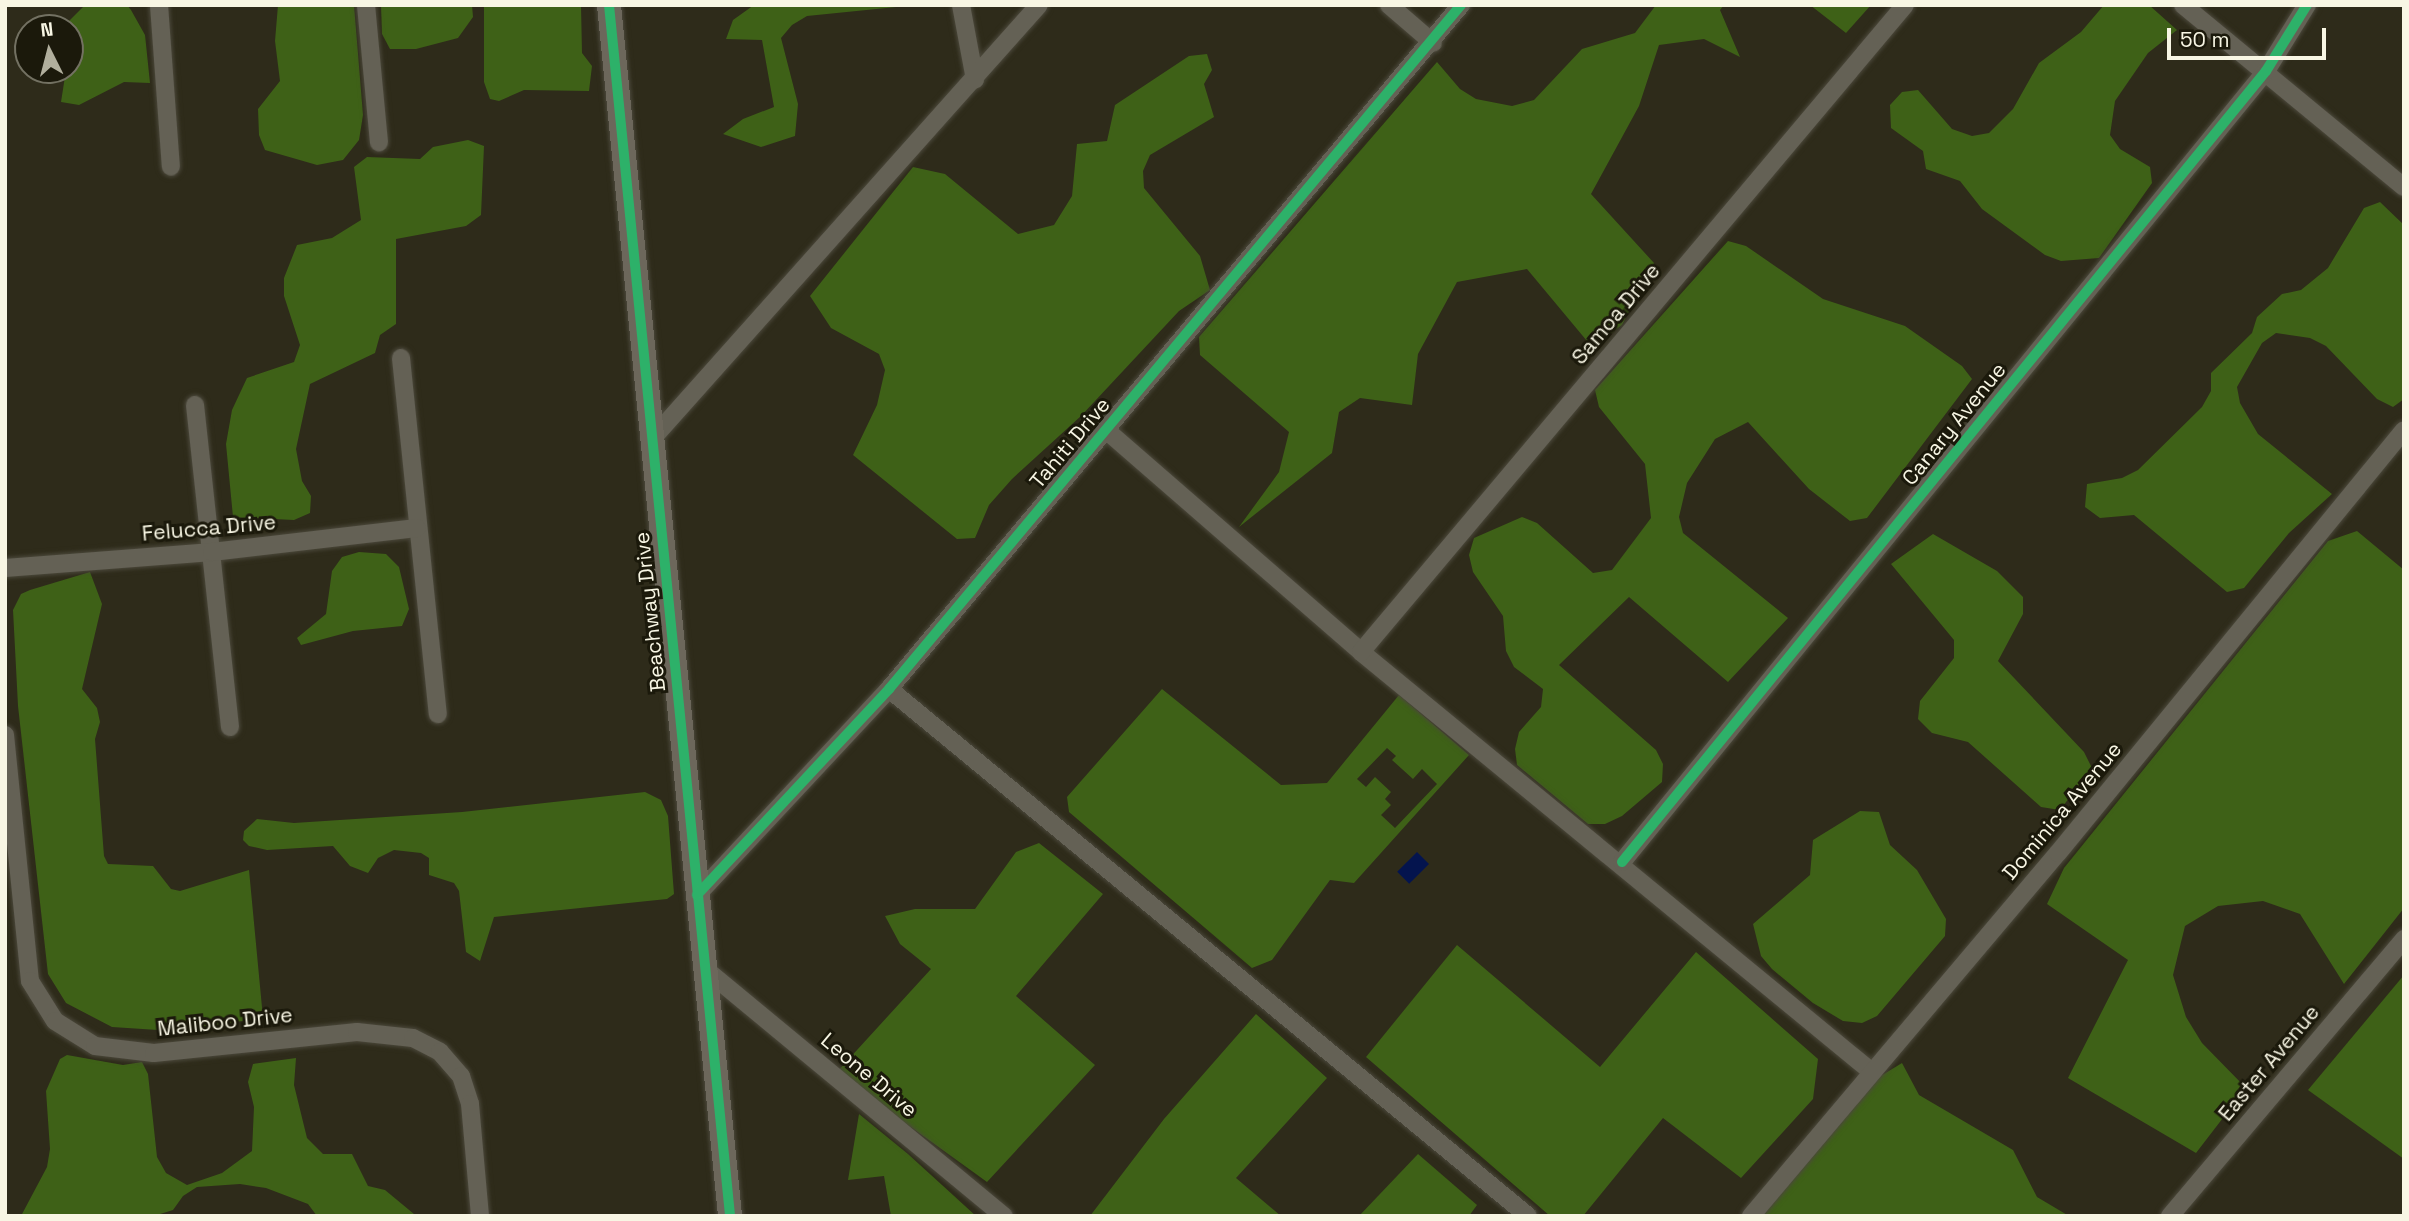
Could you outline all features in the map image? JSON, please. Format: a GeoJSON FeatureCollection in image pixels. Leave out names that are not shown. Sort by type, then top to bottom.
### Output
{"type":"FeatureCollection","features":[{"type":"Feature","properties":{"kind":"street"},"geometry":{"type":"LineString","coordinates":[[159,5],[171,167]]}},
{"type":"Feature","properties":{"kind":"street"},"geometry":{"type":"LineString","coordinates":[[366,5],[379,142]]}},
{"type":"Feature","properties":{"kind":"street","name":"Beachway Drive"},"geometry":{"type":"LineString","coordinates":[[609,5],[730,1216]]}},
{"type":"Feature","properties":{"kind":"street"},"geometry":{"type":"LineString","coordinates":[[961,5],[975,80]]}},
{"type":"Feature","properties":{"kind":"street"},"geometry":{"type":"LineString","coordinates":[[652,439],[975,80],[1039,5]]}},
{"type":"Feature","properties":{"kind":"street"},"geometry":{"type":"LineString","coordinates":[[1389,5],[1433,43]]}},
{"type":"Feature","properties":{"kind":"street","name":"Tahiti Drive"},"geometry":{"type":"LineString","coordinates":[[697,895],[889,689],[1433,43],[1461,5]]}},
{"type":"Feature","properties":{"kind":"street","name":"Samoa Drive"},"geometry":{"type":"LineString","coordinates":[[1361,652],[1905,5]]}},
{"type":"Feature","properties":{"kind":"street"},"geometry":{"type":"LineString","coordinates":[[2183,5],[2404,187]]}},
{"type":"Feature","properties":{"kind":"street","name":"Canary Avenue"},"geometry":{"type":"LineString","coordinates":[[1622,862],[2266,71],[2307,5]]}},
{"type":"Feature","properties":{"kind":"street"},"geometry":{"type":"LineString","coordinates":[[401,358],[438,714]]}},
{"type":"Feature","properties":{"kind":"street"},"geometry":{"type":"LineString","coordinates":[[195,405],[230,727]]}},
{"type":"Feature","properties":{"kind":"street"},"geometry":{"type":"LineString","coordinates":[[1106,430],[1361,652],[1622,862],[1872,1072]]}},
{"type":"Feature","properties":{"kind":"street","name":"Dominica Avenue"},"geometry":{"type":"LineString","coordinates":[[1751,1216],[2404,430]]}},
{"type":"Feature","properties":{"kind":"street","name":"Felucca Drive"},"geometry":{"type":"LineString","coordinates":[[5,568],[212,552],[417,528]]}},
{"type":"Feature","properties":{"kind":"street"},"geometry":{"type":"LineString","coordinates":[[889,689],[1528,1216]]}},
{"type":"Feature","properties":{"kind":"street","name":"Maliboo Drive"},"geometry":{"type":"LineString","coordinates":[[5,735],[30,981],[55,1021],[95,1046],[154,1054],[357,1032],[413,1038],[440,1052],[461,1076],[470,1104],[480,1216]]}},
{"type":"Feature","properties":{"kind":"street","name":"Easter Avenue"},"geometry":{"type":"LineString","coordinates":[[2170,1216],[2404,939]]}},
{"type":"Feature","properties":{"kind":"street","name":"Leone Drive"},"geometry":{"type":"LineString","coordinates":[[705,968],[1004,1216]]}},
{"type":"Feature","properties":{"kind":"green space"},"geometry":{"type":"Polygon","coordinates":[[[85,5],[127,5],[145,35],[150,83],[124,82],[79,105],[61,102],[64,84],[84,84],[84,14],[76,14],[85,5]]]}},
{"type":"Feature","properties":{"kind":"green space"},"geometry":{"type":"Polygon","coordinates":[[[278,5],[354,5],[363,115],[359,140],[343,160],[317,165],[265,150],[259,135],[258,109],[280,81],[275,41],[278,5]]]}},
{"type":"Feature","properties":{"kind":"green space"},"geometry":{"type":"Polygon","coordinates":[[[381,5],[472,5],[473,17],[458,38],[416,49],[390,49],[382,34],[381,5]]]}},
{"type":"Feature","properties":{"kind":"green space"},"geometry":{"type":"Polygon","coordinates":[[[484,5],[581,5],[582,53],[592,66],[589,91],[524,90],[499,101],[490,99],[484,82],[484,5]]]}},
{"type":"Feature","properties":{"kind":"green space"},"geometry":{"type":"Polygon","coordinates":[[[754,5],[916,5],[807,16],[792,25],[781,38],[798,104],[795,136],[761,147],[723,134],[743,119],[774,107],[762,40],[726,39],[733,20],[754,5]]]}},
{"type":"Feature","properties":{"kind":"green space"},"geometry":{"type":"Polygon","coordinates":[[[1656,5],[1724,5],[1720,10],[1740,57],[1704,39],[1659,45],[1639,106],[1591,194],[1654,263],[1622,325],[1592,347],[1527,269],[1457,282],[1418,354],[1412,405],[1360,398],[1339,412],[1332,453],[1239,527],[1279,472],[1289,432],[1200,355],[1199,337],[1437,62],[1460,89],[1476,99],[1512,106],[1534,100],[1582,49],[1635,33],[1656,5]]]}},
{"type":"Feature","properties":{"kind":"green space"},"geometry":{"type":"Polygon","coordinates":[[[1810,5],[1871,5],[1846,33],[1810,5]]]}},
{"type":"Feature","properties":{"kind":"green space"},"geometry":{"type":"Polygon","coordinates":[[[2104,5],[2149,5],[2177,30],[2148,53],[2115,101],[2110,135],[2120,149],[2150,167],[2152,183],[2099,258],[2061,261],[2045,255],[1982,209],[1960,181],[1926,169],[1923,151],[1891,128],[1890,105],[1902,92],[1918,90],[1952,129],[1972,136],[1989,133],[2013,109],[2039,63],[2081,32],[2104,5]]]}},
{"type":"Feature","properties":{"kind":"green space"},"geometry":{"type":"Polygon","coordinates":[[[1207,54],[1212,70],[1204,84],[1214,117],[1150,155],[1143,171],[1144,188],[1200,256],[1210,290],[1179,311],[1081,416],[1012,479],[989,505],[975,538],[957,539],[853,455],[877,405],[885,370],[879,354],[831,328],[810,296],[913,167],[945,174],[1018,234],[1054,225],[1072,196],[1077,144],[1107,141],[1115,105],[1189,56],[1207,54]]]}},
{"type":"Feature","properties":{"kind":"green space"},"geometry":{"type":"Polygon","coordinates":[[[468,140],[484,146],[481,215],[466,226],[396,239],[396,324],[380,335],[375,353],[310,384],[296,449],[302,481],[311,496],[310,513],[294,520],[233,517],[226,444],[232,410],[247,378],[294,362],[300,345],[284,296],[284,278],[297,245],[332,238],[361,220],[354,167],[367,157],[420,159],[433,147],[468,140]]]}},
{"type":"Feature","properties":{"kind":"green space"},"geometry":{"type":"Polygon","coordinates":[[[2380,202],[2404,225],[2404,399],[2393,407],[2377,399],[2326,346],[2310,338],[2276,333],[2262,343],[2237,387],[2240,403],[2258,434],[2332,494],[2289,533],[2244,588],[2227,592],[2134,515],[2100,518],[2085,507],[2087,484],[2122,478],[2138,470],[2202,407],[2211,391],[2211,373],[2252,333],[2257,317],[2282,294],[2301,290],[2328,268],[2364,208],[2380,202]]]}},
{"type":"Feature","properties":{"kind":"green space"},"geometry":{"type":"Polygon","coordinates":[[[1728,241],[1746,246],[1823,299],[1905,326],[1962,366],[1972,379],[1867,518],[1850,521],[1809,489],[1748,422],[1715,439],[1687,483],[1679,517],[1683,533],[1788,618],[1728,682],[1629,597],[1559,665],[1656,750],[1663,764],[1662,782],[1622,816],[1605,824],[1588,824],[1517,765],[1515,749],[1519,732],[1541,707],[1543,689],[1514,667],[1506,651],[1503,616],[1473,572],[1469,555],[1474,538],[1522,517],[1537,523],[1593,573],[1612,570],[1651,518],[1645,464],[1599,407],[1595,390],[1728,241]]]}},
{"type":"Feature","properties":{"kind":"green space"},"geometry":{"type":"Polygon","coordinates":[[[2357,531],[2404,570],[2404,908],[2344,984],[2300,914],[2263,901],[2218,906],[2185,926],[2173,975],[2186,1017],[2202,1043],[2246,1088],[2196,1153],[2068,1078],[2128,960],[2047,904],[2064,868],[2328,541],[2357,531]]]}},
{"type":"Feature","properties":{"kind":"green space"},"geometry":{"type":"Polygon","coordinates":[[[1933,534],[1997,571],[2023,597],[2023,614],[1998,661],[2084,752],[2092,768],[2060,810],[2041,807],[1968,742],[1932,733],[1918,719],[1920,701],[1954,658],[1954,640],[1891,564],[1933,534]]]}},
{"type":"Feature","properties":{"kind":"green space"},"geometry":{"type":"Polygon","coordinates":[[[359,552],[386,554],[399,567],[409,609],[402,626],[353,631],[301,645],[297,638],[326,614],[332,571],[342,557],[359,552]]]}},
{"type":"Feature","properties":{"kind":"green space"},"geometry":{"type":"Polygon","coordinates":[[[90,572],[102,604],[82,689],[97,708],[100,722],[95,739],[104,856],[108,864],[153,866],[171,889],[180,891],[249,870],[263,1018],[173,1031],[112,1027],[66,1003],[48,974],[18,706],[13,610],[21,594],[90,572]]]}},
{"type":"Feature","properties":{"kind":"green space"},"geometry":{"type":"Polygon","coordinates":[[[1162,689],[1281,785],[1327,783],[1399,695],[1469,755],[1354,883],[1330,880],[1272,960],[1252,968],[1069,812],[1067,797],[1162,689]],[[1387,748],[1357,779],[1366,787],[1375,777],[1391,792],[1385,799],[1391,805],[1381,815],[1395,828],[1437,784],[1422,769],[1413,779],[1392,760],[1396,756],[1387,748]]]}},
{"type":"Feature","properties":{"kind":"green space"},"geometry":{"type":"Polygon","coordinates":[[[645,792],[661,800],[668,816],[674,894],[667,899],[494,917],[480,961],[466,952],[459,891],[454,883],[429,875],[429,858],[421,853],[394,850],[378,858],[368,873],[350,866],[333,846],[267,850],[249,846],[243,840],[244,831],[257,819],[294,823],[462,812],[645,792]]]}},
{"type":"Feature","properties":{"kind":"green space"},"geometry":{"type":"Polygon","coordinates":[[[1860,811],[1879,812],[1890,845],[1917,870],[1946,919],[1945,936],[1877,1016],[1862,1023],[1843,1021],[1813,1003],[1772,969],[1761,956],[1753,924],[1810,875],[1813,840],[1860,811]]]}},
{"type":"Feature","properties":{"kind":"green space"},"geometry":{"type":"Polygon","coordinates":[[[1039,843],[1103,894],[1016,996],[1095,1065],[987,1182],[836,1073],[931,969],[900,944],[885,916],[915,909],[975,909],[1016,852],[1039,843]]]}},
{"type":"Feature","properties":{"kind":"green space"},"geometry":{"type":"Polygon","coordinates":[[[1457,945],[1600,1067],[1696,952],[1818,1059],[1813,1099],[1741,1178],[1663,1118],[1583,1216],[1550,1216],[1366,1057],[1457,945]]]}},
{"type":"Feature","properties":{"kind":"green space"},"geometry":{"type":"Polygon","coordinates":[[[2404,975],[2404,1159],[2308,1090],[2404,975]]]}},
{"type":"Feature","properties":{"kind":"green space"},"geometry":{"type":"Polygon","coordinates":[[[1256,1014],[1327,1078],[1236,1178],[1281,1216],[1090,1216],[1164,1119],[1256,1014]]]}},
{"type":"Feature","properties":{"kind":"green space"},"geometry":{"type":"Polygon","coordinates":[[[67,1055],[123,1065],[142,1062],[148,1074],[157,1157],[166,1173],[187,1185],[222,1173],[252,1151],[254,1107],[248,1082],[253,1064],[296,1058],[294,1085],[307,1138],[323,1154],[352,1154],[368,1186],[385,1190],[414,1214],[427,1216],[317,1216],[308,1204],[266,1188],[240,1184],[197,1187],[183,1196],[173,1210],[157,1215],[21,1216],[47,1167],[50,1149],[46,1091],[60,1059],[67,1055]]]}},
{"type":"Feature","properties":{"kind":"green space"},"geometry":{"type":"Polygon","coordinates":[[[1902,1063],[1919,1095],[2013,1150],[2037,1197],[2069,1216],[1762,1216],[1874,1080],[1902,1063]]]}},
{"type":"Feature","properties":{"kind":"green space"},"geometry":{"type":"Polygon","coordinates":[[[859,1114],[976,1216],[891,1216],[884,1176],[848,1180],[859,1114]]]}},
{"type":"Feature","properties":{"kind":"green space"},"geometry":{"type":"Polygon","coordinates":[[[1418,1154],[1477,1205],[1469,1216],[1359,1216],[1418,1154]]]}},
{"type":"Feature","properties":{"kind":"shaded area"},"geometry":{"type":"Polygon","coordinates":[[[1417,852],[1429,864],[1409,884],[1397,872],[1417,852]]]}},
{"type":"Feature","properties":{"kind":"cycle path"},"geometry":{"type":"LineString","coordinates":[[609,5],[730,1216]]}},
{"type":"Feature","properties":{"kind":"cycle path"},"geometry":{"type":"LineString","coordinates":[[697,895],[889,689],[1461,5]]}},
{"type":"Feature","properties":{"kind":"cycle path"},"geometry":{"type":"LineString","coordinates":[[1622,862],[2266,71],[2307,5]]}}]}
